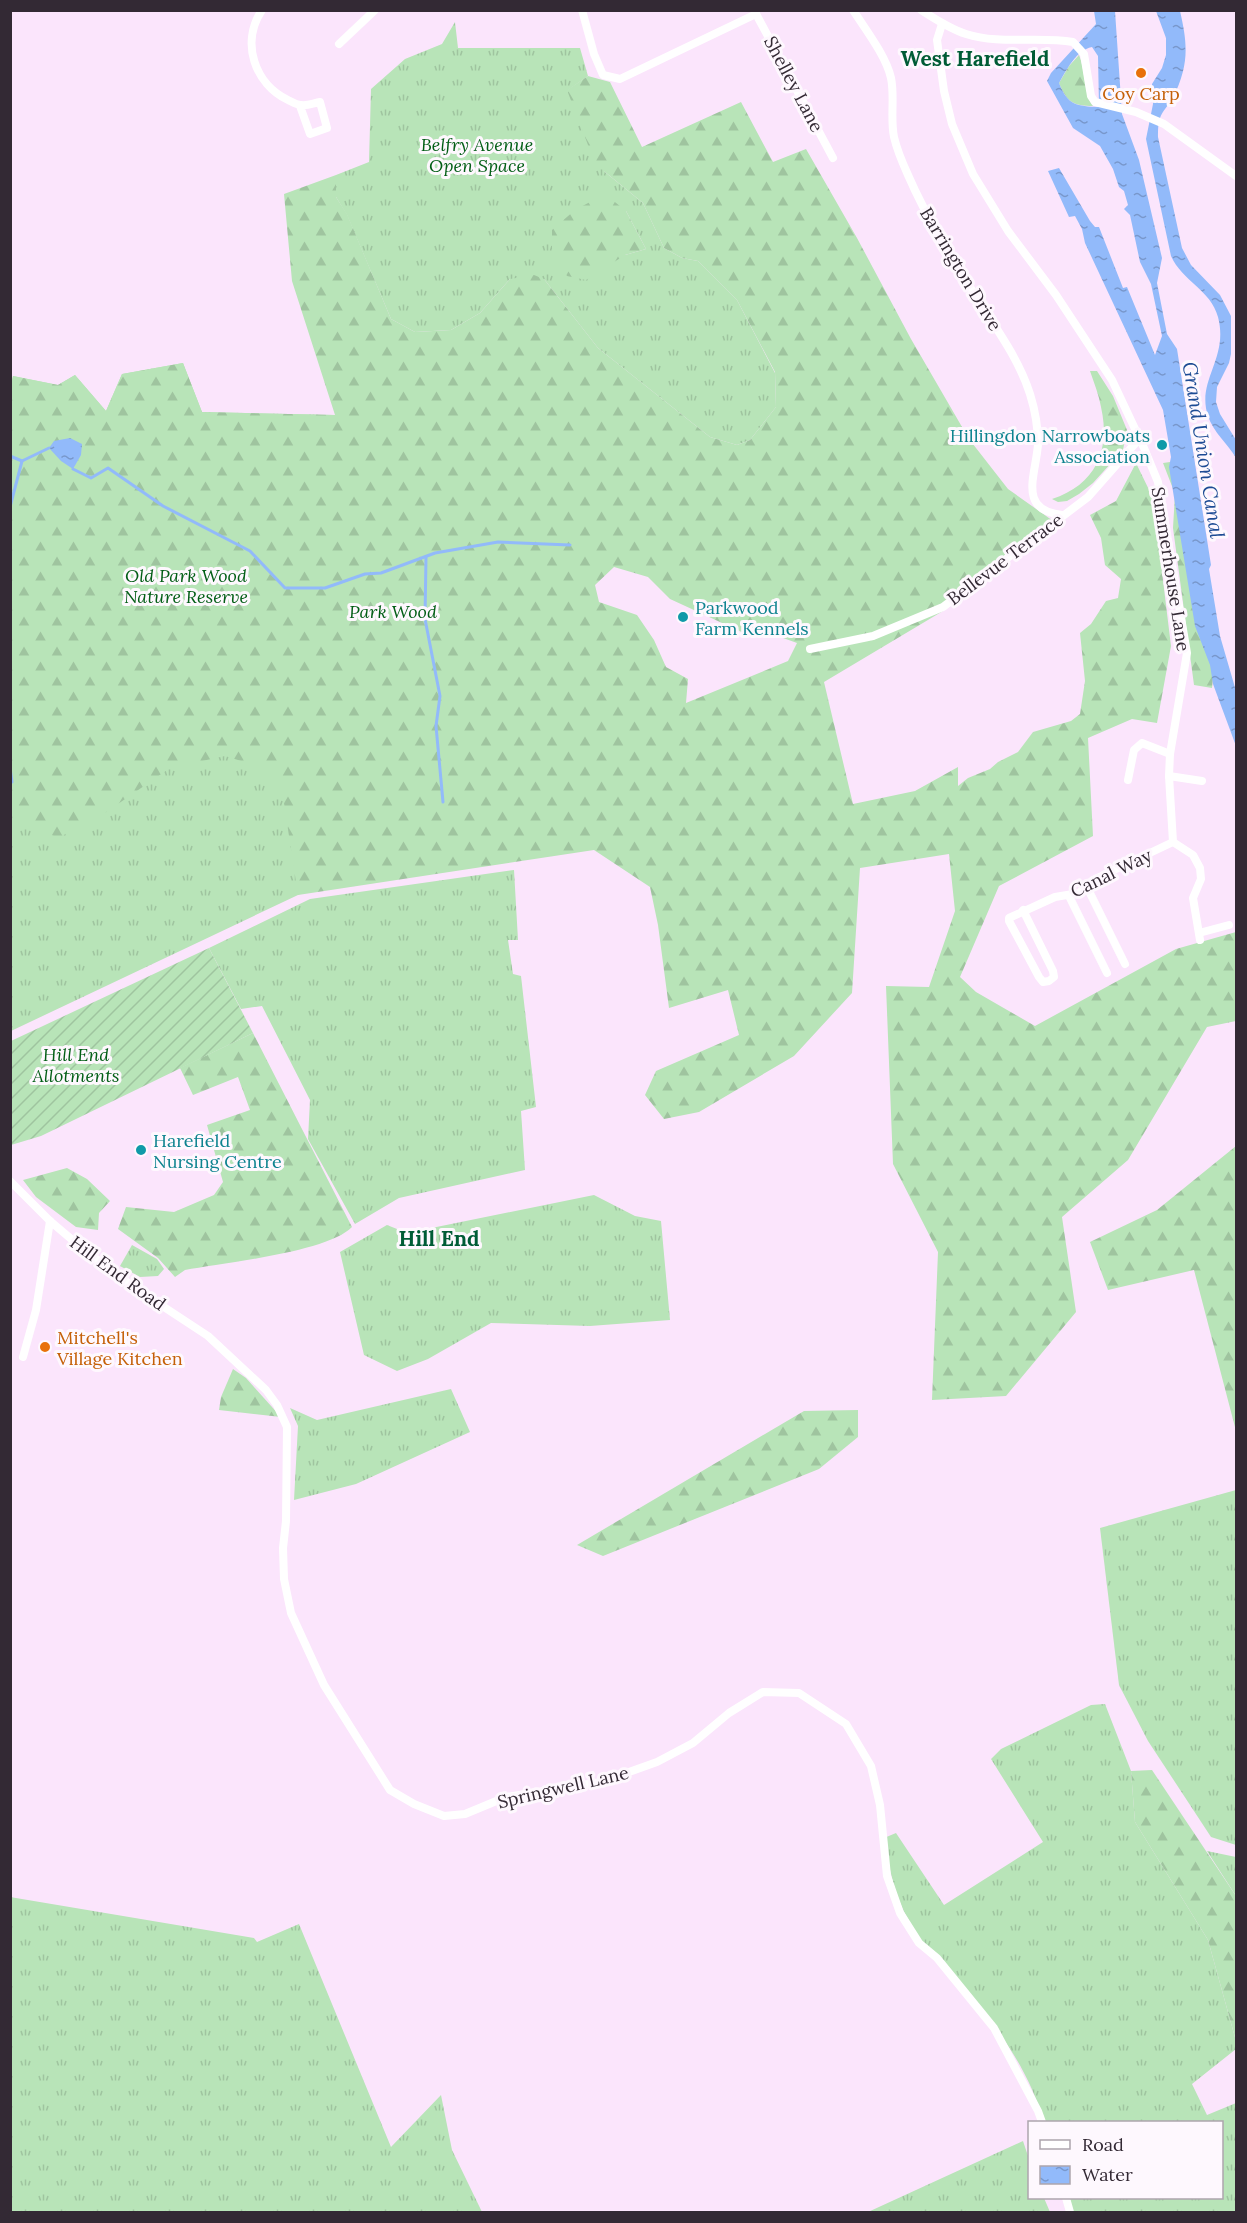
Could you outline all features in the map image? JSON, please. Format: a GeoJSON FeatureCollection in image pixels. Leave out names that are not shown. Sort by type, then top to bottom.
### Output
{"type":"FeatureCollection","features":[{"type":"Feature","properties":{"kind":"street"},"geometry":{"type":"LineString","coordinates":[[262,10],[256,19],[252,34],[252,58],[263,80],[278,95],[300,106]]}},
{"type":"Feature","properties":{"kind":"street"},"geometry":{"type":"LineString","coordinates":[[339,44],[375,10]]}},
{"type":"Feature","properties":{"kind":"street"},"geometry":{"type":"LineString","coordinates":[[582,10],[594,54],[603,75],[620,79],[755,12]]}},
{"type":"Feature","properties":{"kind":"street","name":"Barrington Drive"},"geometry":{"type":"LineString","coordinates":[[853,10],[874,42],[890,75],[894,95],[894,136],[908,176],[958,268],[1015,359],[1030,393],[1037,422],[1038,444],[1033,497],[1037,505],[1048,514],[1062,515]]}},
{"type":"Feature","properties":{"kind":"street"},"geometry":{"type":"LineString","coordinates":[[921,10],[942,24],[967,35],[994,39],[1056,39],[1073,42],[1086,62],[1091,96],[1095,102],[1131,111],[1161,123],[1236,176]]}},
{"type":"Feature","properties":{"kind":"street","name":"Shelley Lane"},"geometry":{"type":"LineString","coordinates":[[755,12],[833,158]]}},
{"type":"Feature","properties":{"kind":"street","name":"Summerhouse Lane"},"geometry":{"type":"LineString","coordinates":[[942,24],[937,40],[944,91],[952,124],[973,174],[1008,231],[1056,295],[1112,380],[1158,482],[1186,653],[1170,754],[1173,842]]}},
{"type":"Feature","properties":{"kind":"street","name":"Bellevue Terrace"},"geometry":{"type":"LineString","coordinates":[[810,649],[873,636],[943,607],[1088,497],[1140,438]]}},
{"type":"Feature","properties":{"kind":"street"},"geometry":{"type":"LineString","coordinates":[[1128,780],[1134,750],[1142,743],[1170,754]]}},
{"type":"Feature","properties":{"kind":"street"},"geometry":{"type":"LineString","coordinates":[[1169,776],[1202,782]]}},
{"type":"Feature","properties":{"kind":"street"},"geometry":{"type":"LineString","coordinates":[[1173,842],[1193,855],[1200,868],[1201,879],[1193,898],[1200,936],[1229,925]]}},
{"type":"Feature","properties":{"kind":"street","name":"Canal Way"},"geometry":{"type":"LineString","coordinates":[[1023,910],[1053,970],[1054,976],[1049,981],[1043,982],[1039,977],[1009,918],[1023,910],[1055,897],[1079,893],[1093,880],[1173,842]]}},
{"type":"Feature","properties":{"kind":"street"},"geometry":{"type":"LineString","coordinates":[[1087,887],[1125,964]]}},
{"type":"Feature","properties":{"kind":"street"},"geometry":{"type":"LineString","coordinates":[[1069,896],[1107,973]]}},
{"type":"Feature","properties":{"kind":"street","name":"Hill End Road"},"geometry":{"type":"LineString","coordinates":[[10,1181],[50,1221],[83,1249],[135,1288],[208,1336],[266,1390],[281,1411]]}},
{"type":"Feature","properties":{"kind":"street"},"geometry":{"type":"LineString","coordinates":[[22,1357],[36,1310],[50,1221]]}},
{"type":"Feature","properties":{"kind":"street","name":"Springwell Lane"},"geometry":{"type":"LineString","coordinates":[[281,1411],[287,1427],[284,1579],[291,1613],[324,1685],[390,1790],[414,1804],[444,1816],[465,1814],[506,1797],[601,1782],[657,1762],[693,1743],[729,1713],[763,1692],[799,1693],[846,1724],[871,1766],[880,1805],[887,1876],[900,1913],[919,1943],[937,1958],[994,2028],[1042,2121]]}},
{"type":"Feature","properties":{"kind":"green space","name":"Belfry Avenue Open Space"},"geometry":{"type":"Polygon","coordinates":[[[455,22],[458,48],[580,48],[588,76],[568,90],[605,172],[643,203],[664,248],[682,258],[698,261],[737,300],[775,373],[776,407],[750,440],[737,445],[710,437],[598,348],[544,279],[510,279],[480,313],[451,330],[415,332],[391,319],[347,215],[336,197],[336,175],[369,162],[371,89],[405,59],[442,44],[455,22]],[[626,211],[625,255],[646,249],[626,211]]]}},
{"type":"Feature","properties":{"kind":"green space"},"geometry":{"type":"Polygon","coordinates":[[[1079,55],[1093,106],[1072,102],[1065,95],[1059,83],[1079,55]]]}},
{"type":"Feature","properties":{"kind":"green space","name":"Park Wood"},"geometry":{"type":"Polygon","coordinates":[[[588,76],[610,82],[642,147],[741,102],[773,162],[806,149],[969,439],[1008,489],[1056,523],[943,611],[824,682],[853,804],[915,791],[958,767],[958,786],[968,778],[990,769],[998,762],[1018,752],[1033,732],[1071,721],[1080,714],[1085,681],[1080,633],[1091,624],[1106,601],[1118,598],[1121,579],[1105,565],[1101,538],[1090,515],[1116,501],[1136,463],[1153,498],[1171,646],[1157,723],[1132,719],[1088,738],[1093,836],[999,886],[960,977],[976,992],[1035,1026],[1176,949],[1236,932],[1236,1021],[1207,1027],[1128,1160],[1062,1217],[1076,1312],[1006,1396],[932,1400],[938,1252],[893,1164],[886,986],[929,987],[955,911],[949,854],[860,868],[852,993],[794,1056],[699,1112],[664,1119],[645,1095],[656,1071],[739,1035],[728,990],[669,1008],[658,925],[650,887],[594,850],[298,895],[282,790],[264,768],[225,756],[170,768],[102,815],[58,838],[11,816],[10,389],[13,376],[58,385],[75,375],[106,411],[122,374],[183,363],[202,412],[335,415],[292,281],[284,194],[336,175],[336,197],[347,214],[391,319],[415,332],[451,330],[480,313],[510,279],[534,275],[544,279],[598,348],[710,437],[737,445],[750,440],[776,407],[775,372],[737,300],[698,261],[682,258],[664,248],[643,203],[605,172],[593,158],[567,90],[588,76]],[[614,567],[595,585],[599,602],[637,615],[654,640],[666,667],[688,679],[686,703],[788,661],[797,643],[772,634],[746,634],[670,599],[648,577],[614,567]]]}},
{"type":"Feature","properties":{"kind":"green space"},"geometry":{"type":"Polygon","coordinates":[[[605,194],[626,211],[646,249],[625,255],[586,280],[567,276],[552,253],[552,230],[575,210],[605,194]]]}},
{"type":"Feature","properties":{"kind":"green space","name":"Old Park Wood Nature Reserve"},"geometry":{"type":"Polygon","coordinates":[[[183,363],[202,412],[335,415],[457,811],[298,895],[11,1031],[10,389],[13,376],[58,385],[75,375],[106,411],[122,374],[183,363]]]}},
{"type":"Feature","properties":{"kind":"green space"},"geometry":{"type":"Polygon","coordinates":[[[1090,371],[1097,371],[1113,396],[1127,430],[1123,450],[1093,483],[1067,501],[1058,502],[1052,499],[1079,485],[1089,475],[1101,452],[1104,423],[1090,371]]]}},
{"type":"Feature","properties":{"kind":"green space"},"geometry":{"type":"Polygon","coordinates":[[[1170,462],[1190,497],[1215,659],[1212,688],[1194,685],[1173,528],[1175,494],[1163,463],[1170,462]]]}},
{"type":"Feature","properties":{"kind":"green space"},"geometry":{"type":"Polygon","coordinates":[[[514,870],[518,940],[508,940],[513,974],[521,976],[536,1107],[521,1111],[525,1170],[399,1198],[355,1224],[308,1139],[310,1100],[262,1006],[241,1009],[209,948],[310,899],[514,870]]]}},
{"type":"Feature","properties":{"kind":"green space","name":"Hill End Allotments"},"geometry":{"type":"Polygon","coordinates":[[[209,948],[253,1033],[41,1136],[11,1145],[11,1041],[209,948]]]}},
{"type":"Feature","properties":{"kind":"green space"},"geometry":{"type":"Polygon","coordinates":[[[253,1033],[352,1227],[339,1236],[299,1250],[185,1270],[175,1277],[158,1258],[118,1229],[126,1207],[174,1212],[214,1195],[223,1182],[207,1125],[250,1110],[238,1077],[193,1095],[180,1068],[253,1033]]]}},
{"type":"Feature","properties":{"kind":"green space"},"geometry":{"type":"Polygon","coordinates":[[[1236,1146],[1236,1431],[1194,1270],[1108,1290],[1090,1242],[1157,1210],[1236,1146]]]}},
{"type":"Feature","properties":{"kind":"green space"},"geometry":{"type":"Polygon","coordinates":[[[67,1168],[87,1179],[110,1201],[99,1213],[98,1230],[76,1227],[36,1197],[23,1180],[67,1168]]]}},
{"type":"Feature","properties":{"kind":"green space"},"geometry":{"type":"Polygon","coordinates":[[[594,1195],[635,1216],[661,1221],[670,1320],[590,1326],[491,1323],[428,1359],[397,1371],[364,1355],[340,1252],[387,1225],[407,1233],[594,1195]]]}},
{"type":"Feature","properties":{"kind":"green space"},"geometry":{"type":"Polygon","coordinates":[[[132,1245],[157,1259],[164,1269],[158,1276],[140,1277],[120,1266],[132,1245]]]}},
{"type":"Feature","properties":{"kind":"green space"},"geometry":{"type":"Polygon","coordinates":[[[233,1369],[246,1378],[281,1417],[219,1410],[221,1397],[233,1369]]]}},
{"type":"Feature","properties":{"kind":"green space"},"geometry":{"type":"Polygon","coordinates":[[[451,1389],[470,1432],[356,1484],[294,1500],[298,1426],[290,1408],[317,1420],[451,1389]]]}},
{"type":"Feature","properties":{"kind":"green space"},"geometry":{"type":"Polygon","coordinates":[[[858,1410],[858,1437],[819,1469],[603,1556],[577,1545],[804,1411],[858,1410]]]}},
{"type":"Feature","properties":{"kind":"green space"},"geometry":{"type":"Polygon","coordinates":[[[1236,1490],[1236,1845],[1211,1837],[1148,1741],[1119,1685],[1100,1528],[1236,1490]]]}},
{"type":"Feature","properties":{"kind":"green space"},"geometry":{"type":"Polygon","coordinates":[[[1105,1704],[1131,1771],[1135,1822],[1208,1940],[1236,2041],[1236,2049],[1192,2084],[1207,2115],[1236,2103],[1236,2212],[1071,2212],[1065,2199],[1223,2199],[1223,2121],[1044,2121],[1032,2090],[1010,2049],[993,2025],[919,1937],[899,1901],[893,1881],[884,1838],[896,1833],[944,1905],[1043,1842],[991,1759],[1001,1749],[1091,1705],[1105,1704]]]}},
{"type":"Feature","properties":{"kind":"green space"},"geometry":{"type":"Polygon","coordinates":[[[1152,1770],[1236,1896],[1236,2041],[1208,1940],[1135,1822],[1131,1771],[1152,1770]]]}},
{"type":"Feature","properties":{"kind":"green space"},"geometry":{"type":"Polygon","coordinates":[[[1207,1851],[1236,1857],[1236,1896],[1207,1851]]]}},
{"type":"Feature","properties":{"kind":"green space"},"geometry":{"type":"Polygon","coordinates":[[[10,1897],[254,1938],[257,1942],[299,1924],[391,2147],[441,2095],[452,2150],[482,2212],[11,2212],[10,1897]]]}},
{"type":"Feature","properties":{"kind":"green space"},"geometry":{"type":"Polygon","coordinates":[[[1023,2141],[1028,2156],[1028,2199],[1044,2199],[1050,2212],[868,2212],[1023,2141]]]}},
{"type":"Feature","properties":{"kind":"water"},"geometry":{"type":"Polygon","coordinates":[[[1094,11],[1115,11],[1122,114],[1139,160],[1162,258],[1157,283],[1167,334],[1177,349],[1220,636],[1236,691],[1236,746],[1195,626],[1169,467],[1171,457],[1163,410],[1085,243],[1082,229],[1075,216],[1069,217],[1048,171],[1059,168],[1090,221],[1095,227],[1099,227],[1123,288],[1127,287],[1155,355],[1162,336],[1151,284],[1140,262],[1130,215],[1124,209],[1128,205],[1124,191],[1119,187],[1113,169],[1100,146],[1073,128],[1047,81],[1051,73],[1096,24],[1094,11]],[[1092,47],[1081,52],[1059,83],[1062,91],[1074,103],[1099,107],[1098,56],[1092,47]]]}},
{"type":"Feature","properties":{"kind":"water"},"geometry":{"type":"Polygon","coordinates":[[[1156,11],[1180,11],[1183,23],[1186,55],[1182,75],[1173,98],[1160,118],[1158,137],[1182,248],[1191,265],[1220,295],[1231,316],[1231,354],[1217,387],[1216,402],[1220,414],[1236,440],[1236,458],[1213,427],[1205,403],[1206,391],[1219,345],[1218,317],[1203,292],[1182,272],[1171,256],[1146,139],[1153,104],[1152,84],[1162,68],[1166,55],[1166,38],[1156,11]]]}},
{"type":"Feature","properties":{"kind":"water"},"geometry":{"type":"Polygon","coordinates":[[[70,438],[82,444],[81,455],[73,469],[61,461],[49,448],[54,441],[70,438]]]}},
{"type":"Feature","properties":{"kind":"waterway"},"geometry":{"type":"LineString","coordinates":[[10,456],[22,461],[49,448]]}},
{"type":"Feature","properties":{"kind":"waterway"},"geometry":{"type":"LineString","coordinates":[[10,507],[22,461]]}},
{"type":"Feature","properties":{"kind":"waterway"},"geometry":{"type":"LineString","coordinates":[[73,469],[91,478],[108,468],[163,506],[250,551],[285,588],[325,588],[365,574],[381,573],[435,553],[498,542],[570,545]]}},
{"type":"Feature","properties":{"kind":"waterway"},"geometry":{"type":"LineString","coordinates":[[426,557],[425,619],[440,696],[436,726],[443,802]]}},
{"type":"Feature","properties":{"kind":"waterway"},"geometry":{"type":"LineString","coordinates":[[10,768],[12,782]]}},
{"type":"Feature","properties":{"kind":"place","name":"Coy Carp"},"geometry":{"type":"Point","coordinates":[1141,73]}},
{"type":"Feature","properties":{"kind":"place","name":"Hillingdon Narrowboats Association"},"geometry":{"type":"Point","coordinates":[1162,445]}},
{"type":"Feature","properties":{"kind":"place","name":"Parkwood Farm Kennels"},"geometry":{"type":"Point","coordinates":[683,617]}},
{"type":"Feature","properties":{"kind":"place","name":"Harefield Nursing Centre"},"geometry":{"type":"Point","coordinates":[141,1150]}},
{"type":"Feature","properties":{"kind":"place","name":"Mitchell's Village Kitchen"},"geometry":{"type":"Point","coordinates":[45,1347]}},
{"type":"Feature","properties":{"kind":"district","name":"West Harefield"},"geometry":{"type":"Point","coordinates":[975,58]}},
{"type":"Feature","properties":{"kind":"district","name":"Hill End"},"geometry":{"type":"Point","coordinates":[439,1238]}},
{"type":"Feature","properties":{"kind":"water label","name":"Grand Union Canal"},"geometry":{"type":"Point","coordinates":[1204,450]}}]}
